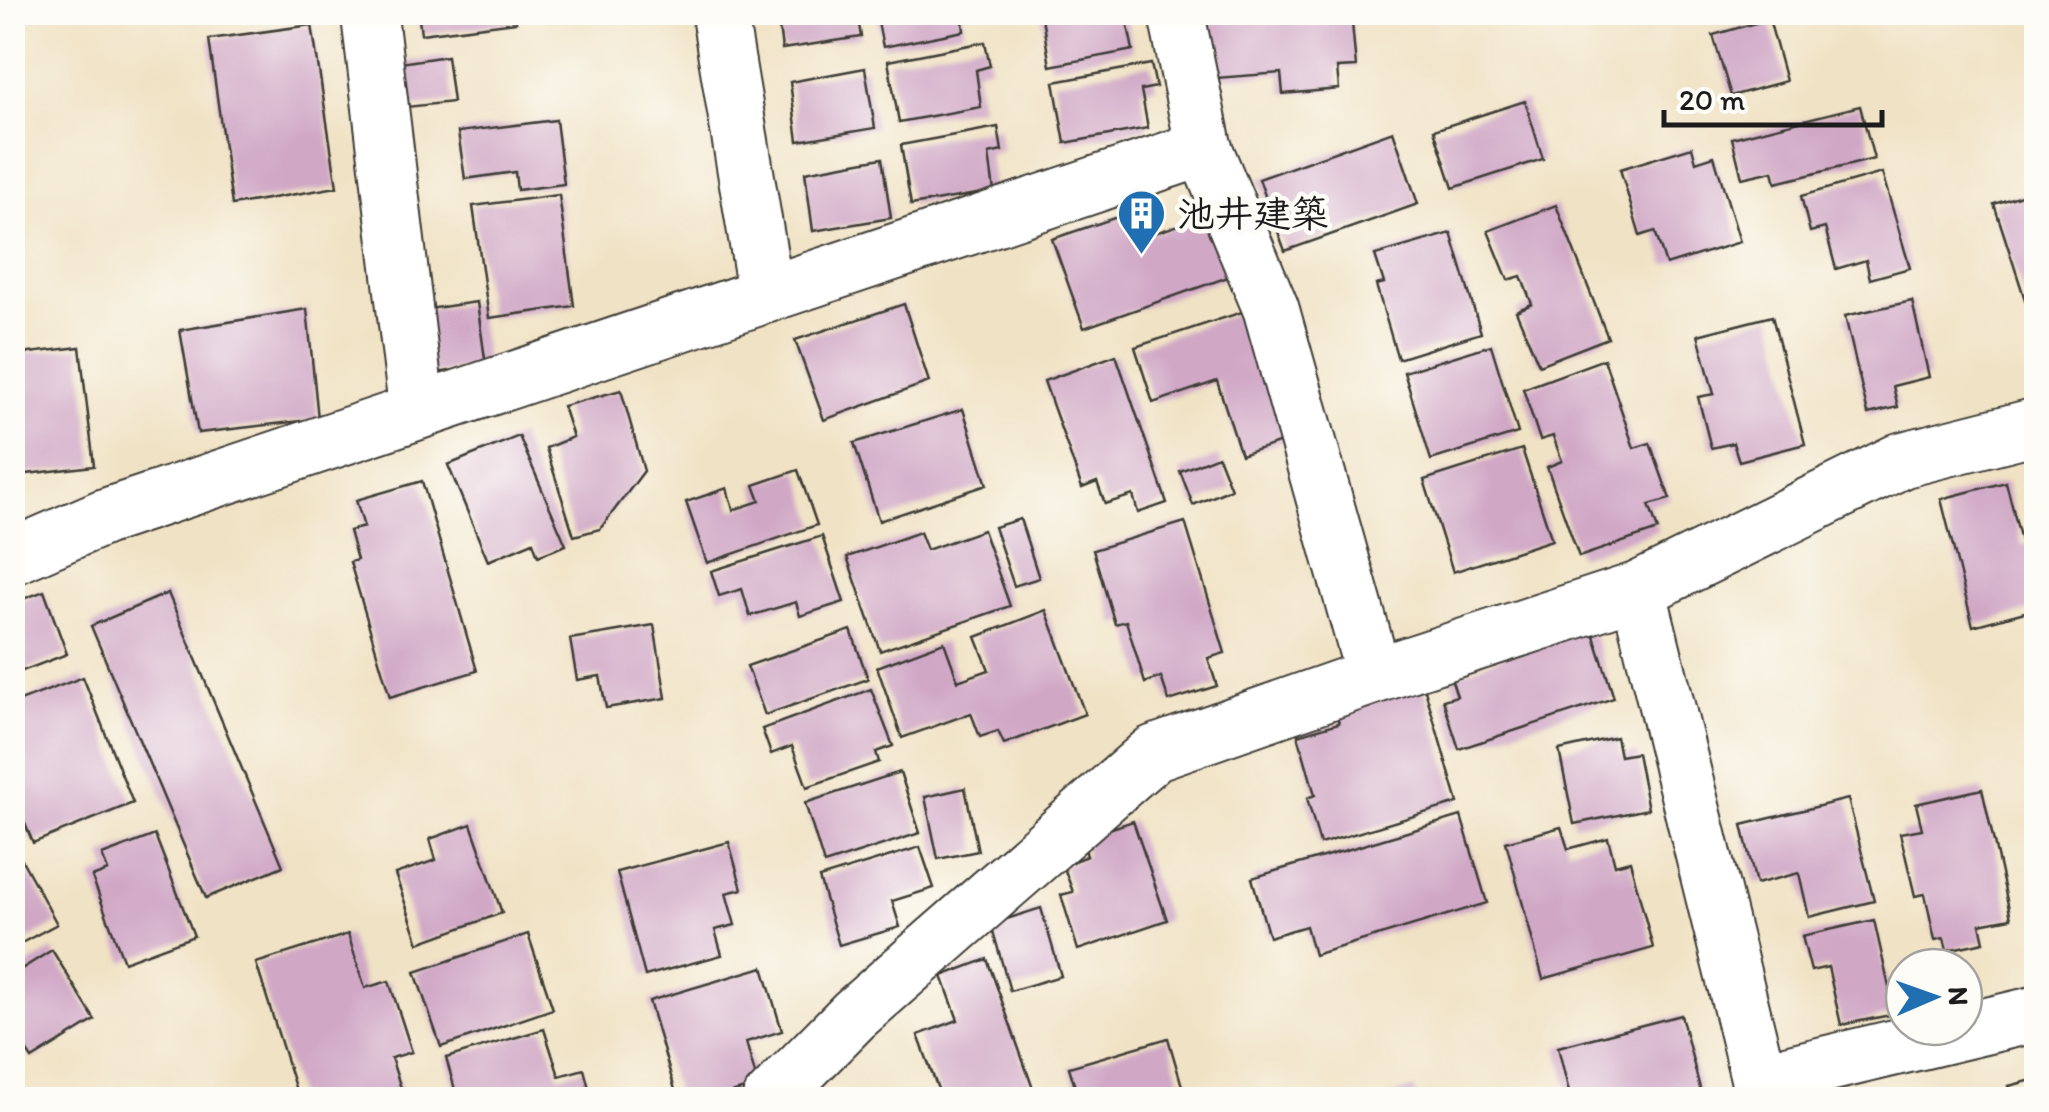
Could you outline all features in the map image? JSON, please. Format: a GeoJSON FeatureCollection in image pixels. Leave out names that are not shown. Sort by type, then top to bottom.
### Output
{"type":"FeatureCollection","features":[{"type":"Feature","properties":{"kind":"street"},"geometry":{"type":"LineString","coordinates":[[369,12],[417,411]]}},
{"type":"Feature","properties":{"kind":"street"},"geometry":{"type":"LineString","coordinates":[[719,12],[766,295]]}},
{"type":"Feature","properties":{"kind":"street"},"geometry":{"type":"LineString","coordinates":[[1176,12],[1204,148],[1271,309],[1374,676]]}},
{"type":"Feature","properties":{"kind":"street"},"geometry":{"type":"LineString","coordinates":[[12,558],[104,517],[1204,148]]}},
{"type":"Feature","properties":{"kind":"street"},"geometry":{"type":"LineString","coordinates":[[770,1100],[854,1016],[1154,753],[1638,590],[1902,460],[2036,426]]}},
{"type":"Feature","properties":{"kind":"street"},"geometry":{"type":"LineString","coordinates":[[1638,590],[1761,1090],[2036,1014]]}},
{"type":"Feature","properties":{"kind":"building"},"geometry":{"type":"Polygon","coordinates":[[[418,12],[515,12],[516,22],[421,34],[418,12]]]}},
{"type":"Feature","properties":{"kind":"building"},"geometry":{"type":"Polygon","coordinates":[[[777,12],[857,12],[861,37],[782,49],[777,12]]]}},
{"type":"Feature","properties":{"kind":"building"},"geometry":{"type":"Polygon","coordinates":[[[876,12],[962,12],[964,31],[883,47],[876,12]]]}},
{"type":"Feature","properties":{"kind":"building"},"geometry":{"type":"Polygon","coordinates":[[[1041,12],[1125,12],[1133,50],[1050,66],[1041,12]]]}},
{"type":"Feature","properties":{"kind":"building"},"geometry":{"type":"Polygon","coordinates":[[[1197,12],[1351,12],[1356,67],[1337,68],[1339,89],[1283,94],[1281,73],[1203,79],[1197,12]]]}},
{"type":"Feature","properties":{"kind":"building"},"geometry":{"type":"Polygon","coordinates":[[[1769,19],[1786,81],[1731,96],[1713,35],[1769,19]]]}},
{"type":"Feature","properties":{"kind":"building"},"geometry":{"type":"Polygon","coordinates":[[[312,25],[337,187],[232,205],[209,39],[312,25]]]}},
{"type":"Feature","properties":{"kind":"building"},"geometry":{"type":"Polygon","coordinates":[[[985,42],[990,66],[976,70],[981,107],[899,122],[888,61],[985,42]]]}},
{"type":"Feature","properties":{"kind":"building"},"geometry":{"type":"Polygon","coordinates":[[[447,56],[453,102],[407,107],[400,63],[447,56]]]}},
{"type":"Feature","properties":{"kind":"building"},"geometry":{"type":"Polygon","coordinates":[[[1151,64],[1156,87],[1141,90],[1148,128],[1065,143],[1054,82],[1151,64]]]}},
{"type":"Feature","properties":{"kind":"building"},"geometry":{"type":"Polygon","coordinates":[[[865,68],[875,128],[798,141],[790,82],[865,68]]]}},
{"type":"Feature","properties":{"kind":"building"},"geometry":{"type":"Polygon","coordinates":[[[1525,101],[1543,159],[1453,188],[1434,130],[1525,101]]]}},
{"type":"Feature","properties":{"kind":"building"},"geometry":{"type":"Polygon","coordinates":[[[1860,106],[1874,159],[1776,183],[1773,171],[1742,178],[1732,138],[1860,106]]]}},
{"type":"Feature","properties":{"kind":"building"},"geometry":{"type":"Polygon","coordinates":[[[556,120],[564,184],[517,190],[515,172],[465,179],[458,132],[556,120]]]}},
{"type":"Feature","properties":{"kind":"building"},"geometry":{"type":"Polygon","coordinates":[[[998,127],[1002,151],[989,154],[994,191],[911,205],[901,145],[998,127]]]}},
{"type":"Feature","properties":{"kind":"building"},"geometry":{"type":"Polygon","coordinates":[[[1393,131],[1418,204],[1285,251],[1259,179],[1393,131]]]}},
{"type":"Feature","properties":{"kind":"building"},"geometry":{"type":"Polygon","coordinates":[[[1692,147],[1696,162],[1714,156],[1740,242],[1666,265],[1655,231],[1640,236],[1620,169],[1692,147]]]}},
{"type":"Feature","properties":{"kind":"building"},"geometry":{"type":"Polygon","coordinates":[[[882,158],[891,218],[813,231],[805,172],[882,158]]]}},
{"type":"Feature","properties":{"kind":"building"},"geometry":{"type":"Polygon","coordinates":[[[1882,173],[1910,268],[1870,279],[1866,260],[1836,269],[1825,228],[1810,232],[1801,196],[1882,173]]]}},
{"type":"Feature","properties":{"kind":"building"},"geometry":{"type":"Polygon","coordinates":[[[2036,190],[2036,310],[2029,312],[1994,204],[2036,190]]]}},
{"type":"Feature","properties":{"kind":"building"},"geometry":{"type":"Polygon","coordinates":[[[559,195],[574,306],[489,318],[473,206],[559,195]]]}},
{"type":"Feature","properties":{"kind":"building"},"geometry":{"type":"Polygon","coordinates":[[[1556,205],[1608,338],[1539,365],[1516,311],[1532,304],[1521,276],[1508,280],[1488,231],[1556,205]]]}},
{"type":"Feature","properties":{"kind":"building","name":"池井建築"},"geometry":{"type":"Polygon","coordinates":[[[1147,207],[1155,233],[1212,214],[1231,276],[1084,328],[1052,239],[1147,207]]]}},
{"type":"Feature","properties":{"kind":"building"},"geometry":{"type":"Polygon","coordinates":[[[1451,233],[1481,333],[1398,359],[1376,285],[1384,283],[1375,255],[1451,233]]]}},
{"type":"Feature","properties":{"kind":"building"},"geometry":{"type":"Polygon","coordinates":[[[1912,301],[1929,377],[1893,386],[1898,407],[1868,414],[1845,316],[1912,301]]]}},
{"type":"Feature","properties":{"kind":"building"},"geometry":{"type":"Polygon","coordinates":[[[477,302],[486,366],[429,374],[421,310],[477,302]]]}},
{"type":"Feature","properties":{"kind":"building"},"geometry":{"type":"Polygon","coordinates":[[[904,304],[929,382],[824,420],[795,340],[904,304]]]}},
{"type":"Feature","properties":{"kind":"building"},"geometry":{"type":"Polygon","coordinates":[[[307,309],[318,419],[198,433],[180,330],[307,309]]]}},
{"type":"Feature","properties":{"kind":"building"},"geometry":{"type":"Polygon","coordinates":[[[1248,310],[1291,439],[1241,455],[1217,381],[1153,403],[1135,347],[1248,310]]]}},
{"type":"Feature","properties":{"kind":"building"},"geometry":{"type":"Polygon","coordinates":[[[1772,316],[1805,444],[1739,461],[1733,443],[1711,448],[1698,397],[1714,394],[1698,335],[1772,316]]]}},
{"type":"Feature","properties":{"kind":"building"},"geometry":{"type":"Polygon","coordinates":[[[1491,345],[1518,433],[1431,460],[1404,372],[1491,345]]]}},
{"type":"Feature","properties":{"kind":"building"},"geometry":{"type":"Polygon","coordinates":[[[80,347],[94,466],[18,475],[12,428],[12,355],[80,347]]]}},
{"type":"Feature","properties":{"kind":"building"},"geometry":{"type":"Polygon","coordinates":[[[1116,355],[1167,503],[1138,513],[1133,495],[1105,504],[1097,482],[1082,488],[1044,381],[1116,355]]]}},
{"type":"Feature","properties":{"kind":"building"},"geometry":{"type":"Polygon","coordinates":[[[1604,359],[1634,448],[1650,443],[1670,499],[1649,505],[1658,530],[1579,557],[1547,467],[1562,461],[1553,436],[1540,440],[1523,389],[1604,359]]]}},
{"type":"Feature","properties":{"kind":"building"},"geometry":{"type":"Polygon","coordinates":[[[621,390],[644,471],[600,529],[574,536],[546,448],[573,437],[563,406],[621,390]]]}},
{"type":"Feature","properties":{"kind":"building"},"geometry":{"type":"Polygon","coordinates":[[[963,409],[987,485],[879,521],[854,443],[963,409]]]}},
{"type":"Feature","properties":{"kind":"building"},"geometry":{"type":"Polygon","coordinates":[[[519,436],[566,545],[538,556],[533,542],[488,561],[448,465],[519,436]]]}},
{"type":"Feature","properties":{"kind":"building"},"geometry":{"type":"Polygon","coordinates":[[[1522,449],[1552,540],[1453,572],[1424,480],[1522,449]]]}},
{"type":"Feature","properties":{"kind":"building"},"geometry":{"type":"Polygon","coordinates":[[[1218,456],[1231,489],[1193,505],[1180,471],[1218,456]]]}},
{"type":"Feature","properties":{"kind":"building"},"geometry":{"type":"Polygon","coordinates":[[[798,470],[817,525],[707,563],[686,502],[727,488],[733,510],[760,501],[754,485],[798,470]]]}},
{"type":"Feature","properties":{"kind":"building"},"geometry":{"type":"Polygon","coordinates":[[[422,481],[477,671],[390,697],[350,562],[357,560],[349,531],[364,527],[356,500],[422,481]]]}},
{"type":"Feature","properties":{"kind":"building"},"geometry":{"type":"Polygon","coordinates":[[[2006,482],[2022,545],[2036,541],[2036,609],[1973,626],[1941,499],[2006,482]]]}},
{"type":"Feature","properties":{"kind":"building"},"geometry":{"type":"Polygon","coordinates":[[[1020,519],[1039,578],[1014,586],[994,527],[1020,519]]]}},
{"type":"Feature","properties":{"kind":"building"},"geometry":{"type":"Polygon","coordinates":[[[1185,522],[1225,653],[1208,658],[1217,686],[1169,701],[1161,677],[1145,683],[1126,621],[1115,624],[1093,550],[1185,522]]]}},
{"type":"Feature","properties":{"kind":"building"},"geometry":{"type":"Polygon","coordinates":[[[983,530],[1010,606],[880,651],[847,557],[920,532],[927,550],[983,530]]]}},
{"type":"Feature","properties":{"kind":"building"},"geometry":{"type":"Polygon","coordinates":[[[822,536],[844,602],[800,616],[796,602],[750,616],[742,589],[719,596],[711,571],[822,536]]]}},
{"type":"Feature","properties":{"kind":"building"},"geometry":{"type":"Polygon","coordinates":[[[44,591],[67,654],[12,675],[12,603],[44,591]]]}},
{"type":"Feature","properties":{"kind":"building"},"geometry":{"type":"Polygon","coordinates":[[[168,593],[283,866],[206,898],[91,626],[168,593]]]}},
{"type":"Feature","properties":{"kind":"building"},"geometry":{"type":"Polygon","coordinates":[[[1046,610],[1085,714],[1004,744],[998,731],[980,737],[971,713],[902,738],[877,667],[944,642],[958,681],[989,670],[976,637],[1046,610]]]}},
{"type":"Feature","properties":{"kind":"building"},"geometry":{"type":"Polygon","coordinates":[[[1589,620],[1614,698],[1459,749],[1443,700],[1457,696],[1451,678],[1589,620]]]}},
{"type":"Feature","properties":{"kind":"building"},"geometry":{"type":"Polygon","coordinates":[[[654,625],[666,698],[606,708],[600,676],[577,680],[570,639],[654,625]]]}},
{"type":"Feature","properties":{"kind":"building"},"geometry":{"type":"Polygon","coordinates":[[[851,630],[868,679],[765,715],[747,666],[851,630]]]}},
{"type":"Feature","properties":{"kind":"building"},"geometry":{"type":"Polygon","coordinates":[[[1421,676],[1458,803],[1320,844],[1307,798],[1315,795],[1298,735],[1339,723],[1333,702],[1421,676]]]}},
{"type":"Feature","properties":{"kind":"building"},"geometry":{"type":"Polygon","coordinates":[[[83,677],[133,803],[33,843],[12,792],[12,704],[83,677]]]}},
{"type":"Feature","properties":{"kind":"building"},"geometry":{"type":"Polygon","coordinates":[[[871,689],[893,746],[876,752],[879,762],[807,787],[792,746],[771,754],[762,729],[871,689]]]}},
{"type":"Feature","properties":{"kind":"building"},"geometry":{"type":"Polygon","coordinates":[[[1616,737],[1620,756],[1637,753],[1648,809],[1574,824],[1559,750],[1616,737]]]}},
{"type":"Feature","properties":{"kind":"building"},"geometry":{"type":"Polygon","coordinates":[[[900,772],[920,833],[824,864],[805,803],[900,772]]]}},
{"type":"Feature","properties":{"kind":"building"},"geometry":{"type":"Polygon","coordinates":[[[965,788],[978,851],[938,859],[925,797],[965,788]]]}},
{"type":"Feature","properties":{"kind":"building"},"geometry":{"type":"Polygon","coordinates":[[[1982,789],[2011,918],[1980,924],[1984,942],[1946,947],[1944,938],[1935,940],[1925,894],[1915,896],[1900,833],[1922,829],[1916,804],[1982,789]]]}},
{"type":"Feature","properties":{"kind":"building"},"geometry":{"type":"Polygon","coordinates":[[[1848,799],[1874,901],[1809,917],[1799,873],[1756,884],[1742,825],[1848,799]]]}},
{"type":"Feature","properties":{"kind":"building"},"geometry":{"type":"Polygon","coordinates":[[[1461,816],[1487,903],[1314,955],[1306,926],[1269,937],[1252,878],[1461,816]]]}},
{"type":"Feature","properties":{"kind":"building"},"geometry":{"type":"Polygon","coordinates":[[[1133,821],[1167,920],[1078,950],[1061,895],[1073,892],[1063,865],[1087,856],[1082,838],[1133,821]]]}},
{"type":"Feature","properties":{"kind":"building"},"geometry":{"type":"Polygon","coordinates":[[[471,824],[502,913],[419,943],[395,874],[436,860],[430,839],[471,824]]]}},
{"type":"Feature","properties":{"kind":"building"},"geometry":{"type":"Polygon","coordinates":[[[1561,827],[1568,849],[1608,838],[1615,865],[1630,861],[1653,948],[1543,979],[1506,842],[1561,827]]]}},
{"type":"Feature","properties":{"kind":"building"},"geometry":{"type":"Polygon","coordinates":[[[155,835],[194,936],[124,962],[92,877],[108,871],[102,855],[155,835]]]}},
{"type":"Feature","properties":{"kind":"building"},"geometry":{"type":"Polygon","coordinates":[[[729,842],[742,889],[726,893],[735,925],[715,930],[722,955],[645,976],[617,872],[729,842]]]}},
{"type":"Feature","properties":{"kind":"building"},"geometry":{"type":"Polygon","coordinates":[[[920,847],[934,888],[892,901],[900,927],[839,945],[819,878],[920,847]]]}},
{"type":"Feature","properties":{"kind":"building"},"geometry":{"type":"Polygon","coordinates":[[[17,851],[57,924],[12,948],[12,854],[17,851]]]}},
{"type":"Feature","properties":{"kind":"building"},"geometry":{"type":"Polygon","coordinates":[[[1041,908],[1061,976],[1010,991],[991,924],[1041,908]]]}},
{"type":"Feature","properties":{"kind":"building"},"geometry":{"type":"Polygon","coordinates":[[[1874,920],[1884,965],[1884,1016],[1841,1025],[1828,967],[1811,971],[1802,936],[1874,920]]]}},
{"type":"Feature","properties":{"kind":"building"},"geometry":{"type":"Polygon","coordinates":[[[348,934],[365,988],[389,981],[412,1052],[391,1058],[405,1100],[299,1100],[256,963],[348,934]]]}},
{"type":"Feature","properties":{"kind":"building"},"geometry":{"type":"Polygon","coordinates":[[[528,934],[553,1009],[441,1047],[415,972],[528,934]]]}},
{"type":"Feature","properties":{"kind":"building"},"geometry":{"type":"Polygon","coordinates":[[[52,950],[95,1020],[32,1059],[12,1029],[12,975],[52,950]]]}},
{"type":"Feature","properties":{"kind":"building"},"geometry":{"type":"Polygon","coordinates":[[[987,959],[1037,1100],[942,1100],[918,1035],[958,1020],[942,976],[987,959]]]}},
{"type":"Feature","properties":{"kind":"building"},"geometry":{"type":"Polygon","coordinates":[[[763,967],[782,1031],[746,1042],[758,1085],[708,1100],[678,1100],[649,1001],[763,967]]]}},
{"type":"Feature","properties":{"kind":"building"},"geometry":{"type":"Polygon","coordinates":[[[1681,1015],[1703,1100],[1571,1100],[1558,1047],[1681,1015]]]}},
{"type":"Feature","properties":{"kind":"building"},"geometry":{"type":"Polygon","coordinates":[[[544,1029],[559,1076],[584,1069],[592,1100],[458,1100],[446,1058],[544,1029]]]}},
{"type":"Feature","properties":{"kind":"building"},"geometry":{"type":"Polygon","coordinates":[[[1168,1038],[1184,1093],[1161,1100],[1079,1100],[1069,1067],[1168,1038]]]}},
{"type":"Feature","properties":{"kind":"building"},"geometry":{"type":"Polygon","coordinates":[[[2036,1079],[2036,1100],[2013,1100],[2009,1086],[2036,1079]]]}},
{"type":"Feature","properties":{"kind":"building"},"geometry":{"type":"Polygon","coordinates":[[[1414,1088],[1418,1100],[1383,1100],[1383,1099],[1414,1088]]]}},
{"type":"Feature","properties":{"kind":"place","name":"池井建築"},"geometry":{"type":"Point","coordinates":[1142,256]}}]}
